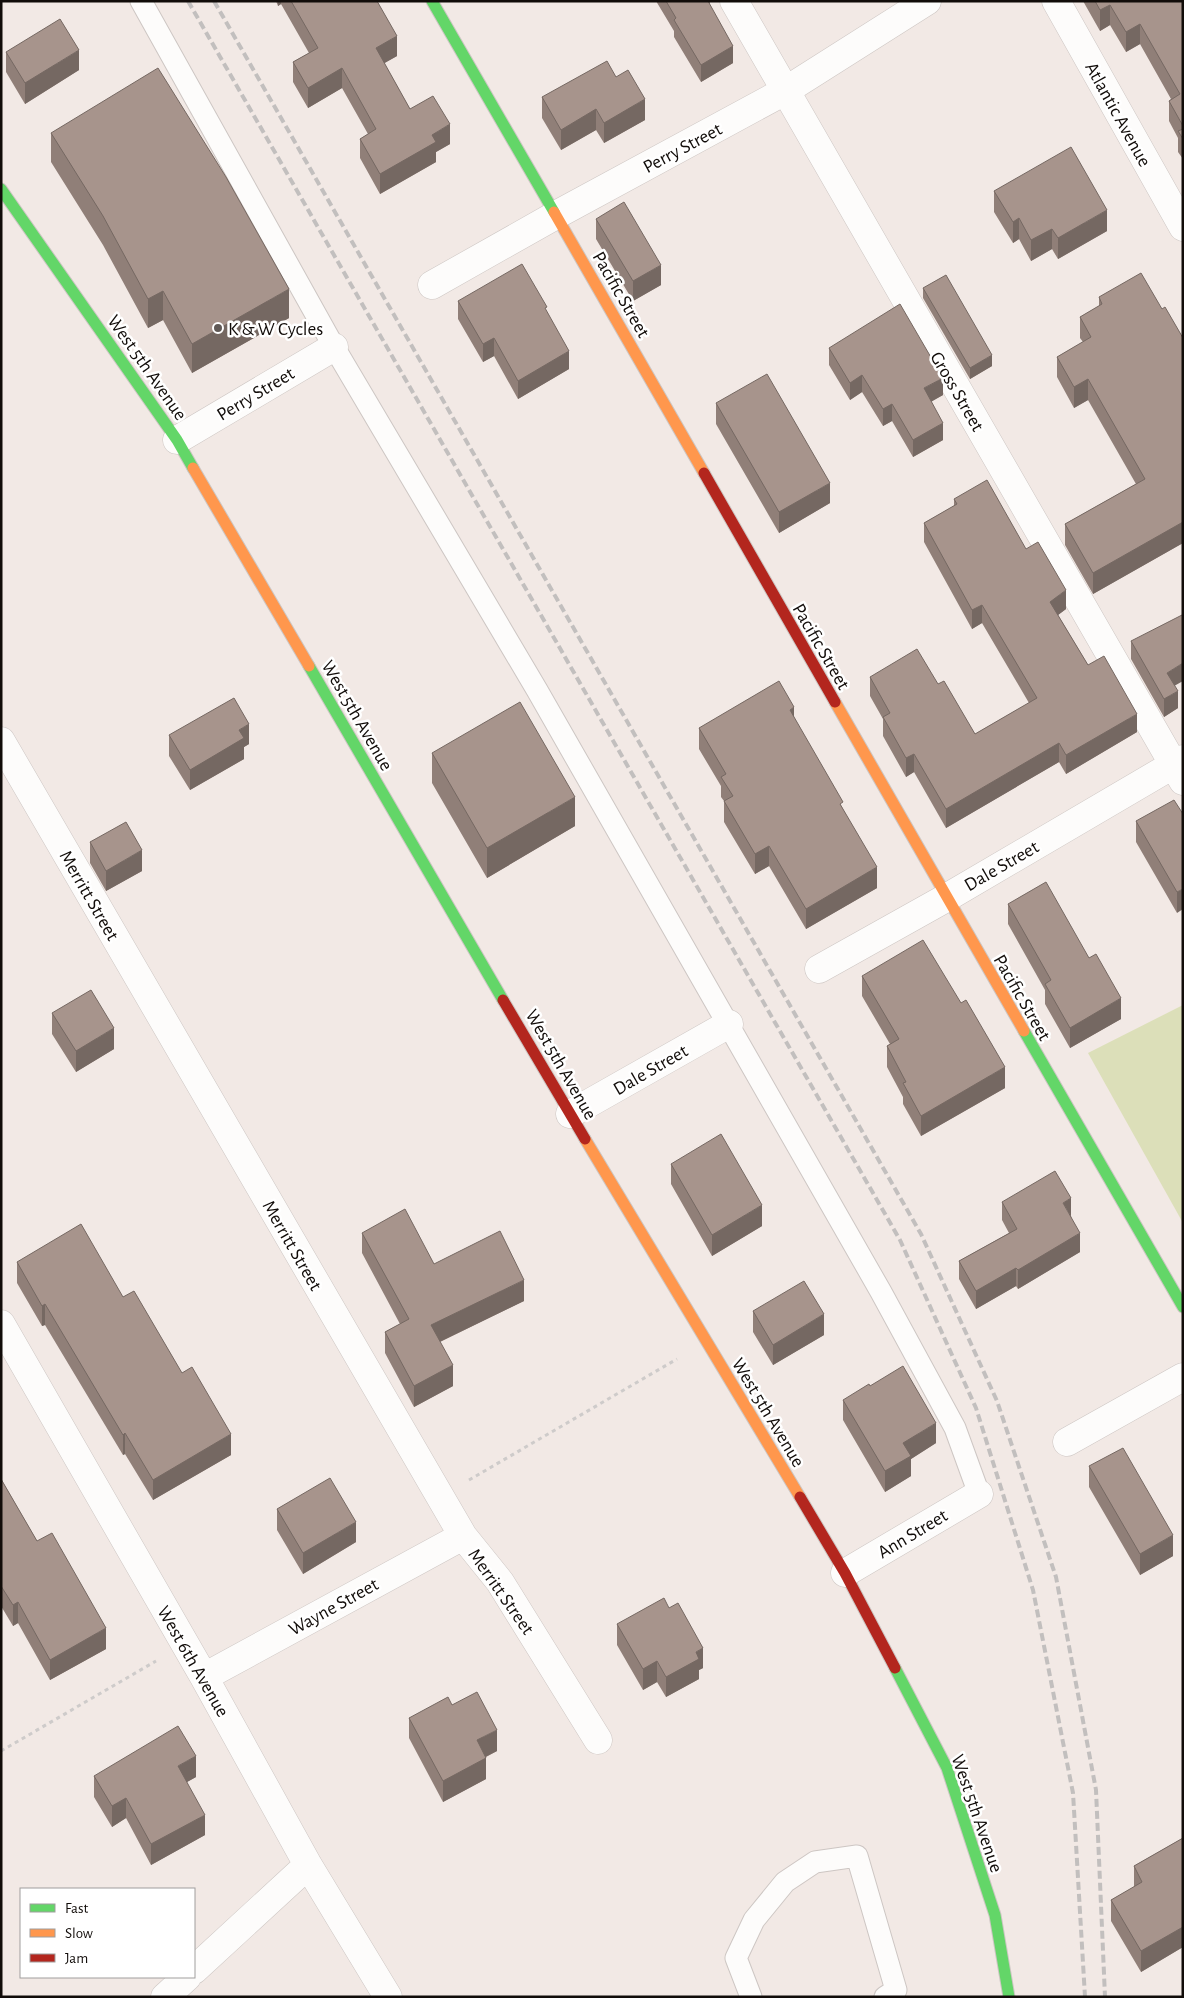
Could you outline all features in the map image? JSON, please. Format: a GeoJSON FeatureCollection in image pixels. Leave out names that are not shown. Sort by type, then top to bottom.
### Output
{"type":"FeatureCollection","features":[{"type":"Feature","properties":{"kind":"main road","name":"Pacific Street"},"geometry":{"type":"LineString","coordinates":[[432,1],[946,898],[1183,1307]]}},
{"type":"Feature","properties":{"kind":"main road","name":"West 5th Avenue"},"geometry":{"type":"LineString","coordinates":[[1,189],[177,440],[570,1114],[845,1573],[947,1768],[995,1915],[1009,1997]]}},
{"type":"Feature","properties":{"kind":"street","name":"Gross Street"},"geometry":{"type":"LineString","coordinates":[[734,1],[1179,768]]}},
{"type":"Feature","properties":{"kind":"street","name":"Perry Street"},"geometry":{"type":"LineString","coordinates":[[432,285],[556,215],[785,91],[927,1]]}},
{"type":"Feature","properties":{"kind":"street","name":"Atlantic Avenue"},"geometry":{"type":"LineString","coordinates":[[1056,1],[1183,227]]}},
{"type":"Feature","properties":{"kind":"street","name":"Perry Street"},"geometry":{"type":"LineString","coordinates":[[177,440],[334,347]]}},
{"type":"Feature","properties":{"kind":"street","name":"Merritt Street"},"geometry":{"type":"LineString","coordinates":[[1,741],[463,1536],[500,1582],[598,1740]]}},
{"type":"Feature","properties":{"kind":"street","name":"Dale Street"},"geometry":{"type":"LineString","coordinates":[[818,969],[1179,768]]}},
{"type":"Feature","properties":{"kind":"street","name":"Dale Street"},"geometry":{"type":"LineString","coordinates":[[570,1114],[729,1024]]}},
{"type":"Feature","properties":{"kind":"street","name":"West 6th Avenue"},"geometry":{"type":"LineString","coordinates":[[1,1324],[204,1677],[308,1865],[388,1997]]}},
{"type":"Feature","properties":{"kind":"street"},"geometry":{"type":"LineString","coordinates":[[1066,1442],[1183,1377]]}},
{"type":"Feature","properties":{"kind":"street","name":"Ann Street"},"geometry":{"type":"LineString","coordinates":[[845,1573],[979,1494]]}},
{"type":"Feature","properties":{"kind":"street","name":"Wayne Street"},"geometry":{"type":"LineString","coordinates":[[204,1677],[463,1536]]}},
{"type":"Feature","properties":{"kind":"street"},"geometry":{"type":"LineString","coordinates":[[195,1969],[308,1865]]}},
{"type":"Feature","properties":{"kind":"street"},"geometry":{"type":"LineString","coordinates":[[165,1997],[186,1978]]}},
{"type":"Feature","properties":{"kind":"lane"},"geometry":{"type":"LineString","coordinates":[[140,1],[334,347],[538,690],[881,1292],[954,1428],[979,1494]]}},
{"type":"Feature","properties":{"kind":"lane"},"geometry":{"type":"LineString","coordinates":[[751,1997],[736,1958],[754,1920],[785,1882],[815,1862],[857,1856],[896,1990],[885,1997]]}},
{"type":"Feature","properties":{"kind":"path"},"geometry":{"type":"LineString","coordinates":[[440,1497],[706,1342]]}},
{"type":"Feature","properties":{"kind":"path"},"geometry":{"type":"LineString","coordinates":[[1,1751],[185,1645]]}},
{"type":"Feature","properties":{"kind":"green space"},"geometry":{"type":"Polygon","coordinates":[[[1183,1005],[1183,1223],[1088,1053],[1183,1005]]]}},
{"type":"Feature","properties":{"kind":"building"},"geometry":{"type":"Polygon","coordinates":[[[291,1],[377,1],[397,36],[376,48],[410,109],[433,96],[450,124],[432,135],[436,142],[380,174],[360,139],[376,129],[342,68],[308,88],[293,62],[318,48],[291,1]]]}},
{"type":"Feature","properties":{"kind":"building"},"geometry":{"type":"Polygon","coordinates":[[[666,1],[708,1],[733,46],[701,65],[674,20],[676,18],[666,1]]]}},
{"type":"Feature","properties":{"kind":"building"},"geometry":{"type":"Polygon","coordinates":[[[1095,1],[1183,1],[1183,126],[1169,101],[1180,94],[1140,24],[1126,32],[1110,5],[1100,10],[1095,1]]]}},
{"type":"Feature","properties":{"kind":"building"},"geometry":{"type":"Polygon","coordinates":[[[60,19],[79,50],[25,83],[6,52],[60,19]]]}},
{"type":"Feature","properties":{"kind":"building"},"geometry":{"type":"Polygon","coordinates":[[[607,61],[616,77],[628,70],[645,99],[604,123],[596,109],[561,130],[542,97],[607,61]]]}},
{"type":"Feature","properties":{"kind":"building"},"geometry":{"type":"Polygon","coordinates":[[[158,68],[226,177],[289,289],[192,344],[163,291],[148,299],[103,216],[51,133],[158,68]]]}},
{"type":"Feature","properties":{"kind":"building"},"geometry":{"type":"Polygon","coordinates":[[[1183,129],[1183,139],[1178,131],[1183,129]]]}},
{"type":"Feature","properties":{"kind":"building"},"geometry":{"type":"Polygon","coordinates":[[[1071,147],[1107,210],[1058,238],[1052,229],[1031,240],[1019,218],[1013,222],[994,191],[1071,147]]]}},
{"type":"Feature","properties":{"kind":"building"},"geometry":{"type":"Polygon","coordinates":[[[624,202],[661,265],[633,281],[596,219],[624,202]]]}},
{"type":"Feature","properties":{"kind":"building"},"geometry":{"type":"Polygon","coordinates":[[[522,264],[547,307],[545,308],[569,351],[518,381],[494,338],[483,344],[458,301],[522,264]]]}},
{"type":"Feature","properties":{"kind":"building"},"geometry":{"type":"Polygon","coordinates":[[[1141,273],[1162,309],[1165,307],[1183,338],[1183,522],[1093,573],[1065,524],[1145,479],[1088,379],[1074,387],[1057,357],[1091,337],[1080,317],[1102,304],[1099,297],[1141,273]]]}},
{"type":"Feature","properties":{"kind":"building"},"geometry":{"type":"Polygon","coordinates":[[[946,275],[992,355],[970,368],[923,288],[946,275]]]}},
{"type":"Feature","properties":{"kind":"building"},"geometry":{"type":"Polygon","coordinates":[[[900,304],[943,378],[924,388],[943,423],[913,440],[892,404],[883,409],[862,375],[850,383],[829,348],[900,304]]]}},
{"type":"Feature","properties":{"kind":"building"},"geometry":{"type":"Polygon","coordinates":[[[767,374],[830,483],[779,512],[716,403],[767,374]]]}},
{"type":"Feature","properties":{"kind":"building"},"geometry":{"type":"Polygon","coordinates":[[[987,480],[1026,549],[1038,542],[1066,590],[1050,602],[1088,665],[1104,656],[1137,714],[1066,755],[1059,743],[946,809],[914,754],[906,758],[883,717],[890,713],[870,677],[917,649],[938,684],[944,681],[975,734],[1037,698],[982,605],[972,610],[924,523],[957,504],[954,499],[987,480]]]}},
{"type":"Feature","properties":{"kind":"building"},"geometry":{"type":"Polygon","coordinates":[[[1182,615],[1183,663],[1167,673],[1178,691],[1164,699],[1131,641],[1182,615]]]}},
{"type":"Feature","properties":{"kind":"building"},"geometry":{"type":"Polygon","coordinates":[[[779,681],[794,707],[790,710],[843,802],[840,804],[877,867],[806,909],[769,846],[755,854],[724,801],[733,796],[721,777],[726,774],[699,728],[779,681]]]}},
{"type":"Feature","properties":{"kind":"building"},"geometry":{"type":"Polygon","coordinates":[[[234,698],[249,724],[239,730],[244,738],[190,770],[169,735],[234,698]]]}},
{"type":"Feature","properties":{"kind":"building"},"geometry":{"type":"Polygon","coordinates":[[[520,702],[575,797],[487,848],[432,753],[520,702]]]}},
{"type":"Feature","properties":{"kind":"building"},"geometry":{"type":"Polygon","coordinates":[[[1174,800],[1183,814],[1183,889],[1177,892],[1136,821],[1174,800]]]}},
{"type":"Feature","properties":{"kind":"building"},"geometry":{"type":"Polygon","coordinates":[[[126,822],[142,850],[106,871],[90,842],[126,822]]]}},
{"type":"Feature","properties":{"kind":"building"},"geometry":{"type":"Polygon","coordinates":[[[1046,882],[1089,958],[1096,954],[1121,998],[1070,1028],[1045,984],[1051,980],[1008,904],[1046,882]]]}},
{"type":"Feature","properties":{"kind":"building"},"geometry":{"type":"Polygon","coordinates":[[[923,940],[961,1003],[966,1000],[1005,1067],[921,1116],[903,1083],[906,1082],[887,1046],[899,1039],[862,976],[923,940]]]}},
{"type":"Feature","properties":{"kind":"building"},"geometry":{"type":"Polygon","coordinates":[[[91,990],[114,1028],[76,1051],[52,1013],[91,990]]]}},
{"type":"Feature","properties":{"kind":"building"},"geometry":{"type":"Polygon","coordinates":[[[721,1134],[762,1205],[712,1235],[671,1164],[721,1134]]]}},
{"type":"Feature","properties":{"kind":"building"},"geometry":{"type":"Polygon","coordinates":[[[1055,1171],[1071,1198],[1063,1203],[1080,1233],[1018,1270],[1016,1268],[976,1291],[959,1261],[1017,1229],[1002,1202],[1055,1171]]]}},
{"type":"Feature","properties":{"kind":"building"},"geometry":{"type":"Polygon","coordinates":[[[405,1209],[434,1264],[500,1231],[524,1280],[431,1325],[453,1365],[414,1386],[385,1332],[409,1319],[362,1233],[405,1209]]]}},
{"type":"Feature","properties":{"kind":"building"},"geometry":{"type":"Polygon","coordinates":[[[81,1224],[123,1297],[134,1291],[182,1373],[192,1367],[231,1434],[153,1480],[125,1433],[123,1435],[45,1304],[42,1306],[17,1262],[81,1224]]]}},
{"type":"Feature","properties":{"kind":"building"},"geometry":{"type":"Polygon","coordinates":[[[804,1281],[824,1314],[773,1345],[753,1311],[804,1281]]]}},
{"type":"Feature","properties":{"kind":"building"},"geometry":{"type":"Polygon","coordinates":[[[903,1366],[936,1423],[903,1443],[911,1456],[885,1471],[843,1400],[903,1366]]]}},
{"type":"Feature","properties":{"kind":"building"},"geometry":{"type":"Polygon","coordinates":[[[1123,1448],[1173,1535],[1140,1554],[1089,1466],[1123,1448]]]}},
{"type":"Feature","properties":{"kind":"building"},"geometry":{"type":"Polygon","coordinates":[[[330,1478],[356,1522],[303,1553],[277,1509],[330,1478]]]}},
{"type":"Feature","properties":{"kind":"building"},"geometry":{"type":"Polygon","coordinates":[[[1,1479],[37,1541],[52,1533],[106,1628],[50,1660],[18,1602],[13,1605],[1,1586],[1,1479]]]}},
{"type":"Feature","properties":{"kind":"building"},"geometry":{"type":"Polygon","coordinates":[[[664,1598],[669,1608],[678,1603],[703,1648],[696,1652],[699,1659],[666,1677],[657,1661],[643,1669],[617,1624],[664,1598]]]}},
{"type":"Feature","properties":{"kind":"building"},"geometry":{"type":"Polygon","coordinates":[[[477,1692],[497,1730],[477,1740],[486,1758],[443,1781],[409,1718],[448,1697],[452,1705],[477,1692]]]}},
{"type":"Feature","properties":{"kind":"building"},"geometry":{"type":"Polygon","coordinates":[[[178,1726],[196,1756],[178,1766],[205,1815],[151,1844],[126,1798],[112,1806],[94,1776],[178,1726]]]}},
{"type":"Feature","properties":{"kind":"building"},"geometry":{"type":"Polygon","coordinates":[[[1183,1838],[1183,1927],[1141,1951],[1111,1900],[1142,1882],[1134,1866],[1183,1838]]]}},
{"type":"Feature","properties":{"kind":"railway"},"geometry":{"type":"LineString","coordinates":[[188,1],[900,1240],[976,1408],[1033,1590],[1073,1793],[1085,1997]]}},
{"type":"Feature","properties":{"kind":"railway"},"geometry":{"type":"LineString","coordinates":[[214,1],[921,1234],[997,1401],[1056,1577],[1096,1790],[1105,1997]]}},
{"type":"Feature","properties":{"kind":"traffic: fast"},"geometry":{"type":"LineString","coordinates":[[432,1],[554,212]]}},
{"type":"Feature","properties":{"kind":"traffic: fast"},"geometry":{"type":"LineString","coordinates":[[1,189],[177,440],[193,468]]}},
{"type":"Feature","properties":{"kind":"traffic: fast"},"geometry":{"type":"LineString","coordinates":[[309,666],[503,1000]]}},
{"type":"Feature","properties":{"kind":"traffic: fast"},"geometry":{"type":"LineString","coordinates":[[1024,1031],[1183,1307]]}},
{"type":"Feature","properties":{"kind":"traffic: fast"},"geometry":{"type":"LineString","coordinates":[[895,1668],[947,1768],[995,1915],[1009,1997]]}},
{"type":"Feature","properties":{"kind":"traffic: slow"},"geometry":{"type":"LineString","coordinates":[[554,212],[704,473]]}},
{"type":"Feature","properties":{"kind":"traffic: slow"},"geometry":{"type":"LineString","coordinates":[[193,468],[309,666]]}},
{"type":"Feature","properties":{"kind":"traffic: slow"},"geometry":{"type":"LineString","coordinates":[[835,702],[1024,1031]]}},
{"type":"Feature","properties":{"kind":"traffic: slow"},"geometry":{"type":"LineString","coordinates":[[585,1139],[800,1497]]}},
{"type":"Feature","properties":{"kind":"traffic: jam"},"geometry":{"type":"LineString","coordinates":[[704,473],[835,702]]}},
{"type":"Feature","properties":{"kind":"traffic: jam"},"geometry":{"type":"LineString","coordinates":[[503,1000],[585,1139]]}},
{"type":"Feature","properties":{"kind":"traffic: jam"},"geometry":{"type":"LineString","coordinates":[[800,1497],[845,1573],[895,1668]]}},
{"type":"Feature","properties":{"kind":"place","name":"K & W Cycles"},"geometry":{"type":"Point","coordinates":[218,328]}}]}
